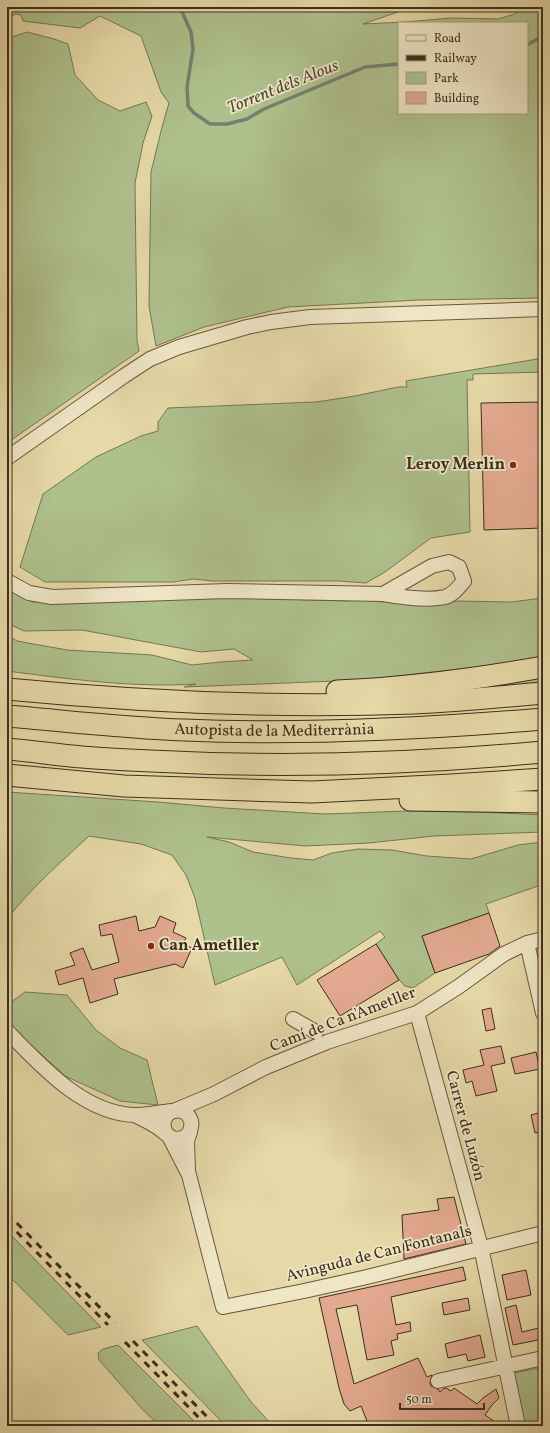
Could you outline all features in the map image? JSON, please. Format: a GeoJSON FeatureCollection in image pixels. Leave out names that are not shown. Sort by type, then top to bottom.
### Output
{"type":"FeatureCollection","features":[{"type":"Feature","properties":{"kind":"highway"},"geometry":{"type":"LineString","coordinates":[[148,701],[248,694],[356,690],[481,677],[543,667]]}},
{"type":"Feature","properties":{"kind":"highway"},"geometry":{"type":"LineString","coordinates":[[7,689],[148,701],[208,704],[345,705],[415,703],[543,693]]}},
{"type":"Feature","properties":{"kind":"highway","name":"Autopista de la Mediterrània"},"geometry":{"type":"LineString","coordinates":[[7,716],[160,729],[249,732],[391,730],[543,719]]}},
{"type":"Feature","properties":{"kind":"highway","name":"Autopista de la Mediterrània"},"geometry":{"type":"LineString","coordinates":[[7,748],[83,757],[178,762],[291,765],[405,762],[543,752]]}},
{"type":"Feature","properties":{"kind":"highway"},"geometry":{"type":"LineString","coordinates":[[7,775],[124,786],[312,792],[451,785],[543,778]]}},
{"type":"Feature","properties":{"kind":"highway"},"geometry":{"type":"LineString","coordinates":[[216,790],[278,796],[326,798],[543,802]]}},
{"type":"Feature","properties":{"kind":"street"},"geometry":{"type":"LineString","coordinates":[[10,458],[124,376],[150,360],[179,347],[247,327],[310,317],[543,309]]}},
{"type":"Feature","properties":{"kind":"street"},"geometry":{"type":"LineString","coordinates":[[7,581],[29,593],[52,597],[227,591],[383,594],[403,597],[446,597],[456,591],[464,581],[459,567],[449,562],[432,566],[383,594]]}},
{"type":"Feature","properties":{"kind":"street","name":"Camí de Ca n'Ametller"},"geometry":{"type":"LineString","coordinates":[[135,1115],[174,1111],[214,1094],[266,1067],[327,1042],[417,1012],[458,987],[504,954],[526,943],[543,938]]}},
{"type":"Feature","properties":{"kind":"street"},"geometry":{"type":"LineString","coordinates":[[526,943],[543,1013]]}},
{"type":"Feature","properties":{"kind":"street","name":"Carrer de Luzón"},"geometry":{"type":"LineString","coordinates":[[417,1012],[481,1247],[518,1426]]}},
{"type":"Feature","properties":{"kind":"street"},"geometry":{"type":"LineString","coordinates":[[294,1019],[316,1032]]}},
{"type":"Feature","properties":{"kind":"street","name":"Camí de Ca n'Ametller"},"geometry":{"type":"LineString","coordinates":[[7,1031],[65,1087],[93,1104],[135,1115],[168,1135]]}},
{"type":"Feature","properties":{"kind":"street","name":"Camí de Ca n'Ametller"},"geometry":{"type":"LineString","coordinates":[[191,1128],[196,1116],[214,1094]]}},
{"type":"Feature","properties":{"kind":"street"},"geometry":{"type":"LineString","coordinates":[[181,1110],[189,1116],[191,1128],[188,1141],[188,1175],[164,1129],[164,1120],[168,1113],[174,1111],[181,1110]]}},
{"type":"Feature","properties":{"kind":"street"},"geometry":{"type":"LineString","coordinates":[[168,1135],[178,1139],[183,1138],[191,1128]]}},
{"type":"Feature","properties":{"kind":"street","name":"Avinguda de Can Fontanals"},"geometry":{"type":"LineString","coordinates":[[188,1175],[224,1307],[367,1277],[481,1247],[543,1233]]}},
{"type":"Feature","properties":{"kind":"street"},"geometry":{"type":"LineString","coordinates":[[438,1381],[543,1358]]}},
{"type":"Feature","properties":{"kind":"green space"},"geometry":{"type":"Polygon","coordinates":[[[7,7],[412,7],[363,24],[398,22],[398,114],[528,114],[528,22],[405,22],[451,18],[498,19],[515,14],[523,7],[543,7],[543,186],[541,186],[543,192],[543,298],[419,300],[288,307],[204,327],[156,346],[149,306],[151,172],[169,103],[161,92],[141,36],[100,16],[80,28],[23,21],[21,15],[15,14],[7,21],[7,7]]]}},
{"type":"Feature","properties":{"kind":"green space"},"geometry":{"type":"Polygon","coordinates":[[[27,32],[68,44],[75,75],[98,100],[120,111],[146,102],[152,116],[143,143],[135,183],[137,341],[139,351],[7,443],[7,43],[12,37],[27,32]]]}},
{"type":"Feature","properties":{"kind":"green space"},"geometry":{"type":"Polygon","coordinates":[[[543,358],[543,372],[473,374],[473,380],[467,380],[470,532],[431,538],[385,572],[366,583],[339,581],[213,581],[193,579],[173,582],[45,582],[20,567],[43,494],[96,457],[141,436],[158,431],[158,422],[168,408],[316,402],[398,387],[407,387],[406,381],[543,358]]]}},
{"type":"Feature","properties":{"kind":"green space"},"geometry":{"type":"Polygon","coordinates":[[[7,589],[33,602],[209,597],[349,601],[358,598],[382,602],[404,600],[511,602],[543,598],[543,658],[521,662],[362,680],[184,687],[196,684],[125,684],[30,674],[7,671],[7,635],[17,641],[67,650],[152,655],[192,665],[253,660],[234,649],[201,652],[82,630],[24,631],[7,623],[7,589]]]}},
{"type":"Feature","properties":{"kind":"green space"},"geometry":{"type":"Polygon","coordinates":[[[543,674],[543,683],[406,694],[543,674]]]}},
{"type":"Feature","properties":{"kind":"green space"},"geometry":{"type":"Polygon","coordinates":[[[7,792],[325,814],[406,811],[543,815],[543,832],[434,836],[369,843],[305,846],[207,837],[229,842],[253,852],[313,860],[332,853],[358,849],[392,850],[427,856],[471,859],[518,845],[543,842],[543,888],[541,885],[486,904],[489,913],[422,936],[435,973],[413,988],[405,986],[399,980],[376,944],[385,937],[380,931],[297,985],[282,957],[215,985],[195,898],[186,875],[172,855],[141,844],[89,836],[36,886],[7,919],[7,792]]]}},
{"type":"Feature","properties":{"kind":"green space"},"geometry":{"type":"Polygon","coordinates":[[[25,992],[67,995],[96,1030],[120,1048],[147,1060],[158,1105],[120,1101],[65,1076],[7,1023],[7,1005],[25,992]]]}},
{"type":"Feature","properties":{"kind":"green space"},"geometry":{"type":"Polygon","coordinates":[[[7,1231],[101,1327],[68,1335],[7,1274],[7,1231]]]}},
{"type":"Feature","properties":{"kind":"green space"},"geometry":{"type":"Polygon","coordinates":[[[197,1326],[251,1402],[273,1426],[226,1426],[142,1340],[197,1326]]]}},
{"type":"Feature","properties":{"kind":"green space"},"geometry":{"type":"Polygon","coordinates":[[[118,1345],[199,1426],[160,1426],[143,1410],[99,1360],[98,1353],[103,1349],[118,1345]]]}},
{"type":"Feature","properties":{"kind":"green space"},"geometry":{"type":"Polygon","coordinates":[[[543,1367],[543,1426],[523,1426],[514,1373],[543,1367]]]}},
{"type":"Feature","properties":{"kind":"building","name":"Leroy Merlin"},"geometry":{"type":"Polygon","coordinates":[[[543,402],[543,528],[484,530],[481,403],[543,402]]]}},
{"type":"Feature","properties":{"kind":"building"},"geometry":{"type":"Polygon","coordinates":[[[489,913],[500,946],[489,954],[435,973],[422,936],[489,913]]]}},
{"type":"Feature","properties":{"kind":"building"},"geometry":{"type":"Polygon","coordinates":[[[136,916],[139,931],[155,927],[160,916],[176,923],[173,932],[186,938],[183,944],[192,948],[183,968],[175,964],[114,979],[118,994],[90,1003],[83,978],[59,985],[55,971],[75,965],[70,953],[83,948],[92,970],[119,962],[112,934],[101,936],[99,925],[136,916]]]}},
{"type":"Feature","properties":{"kind":"building"},"geometry":{"type":"Polygon","coordinates":[[[376,944],[399,980],[340,1016],[317,980],[376,944]]]}},
{"type":"Feature","properties":{"kind":"building"},"geometry":{"type":"Polygon","coordinates":[[[491,1008],[495,1029],[486,1031],[482,1010],[491,1008]]]}},
{"type":"Feature","properties":{"kind":"building"},"geometry":{"type":"Polygon","coordinates":[[[501,1046],[505,1063],[491,1066],[497,1091],[476,1096],[472,1081],[466,1083],[463,1070],[484,1065],[480,1050],[501,1046]]]}},
{"type":"Feature","properties":{"kind":"building"},"geometry":{"type":"Polygon","coordinates":[[[536,1052],[540,1069],[515,1074],[511,1058],[536,1052]]]}},
{"type":"Feature","properties":{"kind":"building"},"geometry":{"type":"Polygon","coordinates":[[[542,1112],[543,1132],[535,1133],[531,1115],[542,1112]]]}},
{"type":"Feature","properties":{"kind":"building"},"geometry":{"type":"Polygon","coordinates":[[[454,1197],[466,1244],[404,1259],[402,1215],[439,1210],[437,1199],[454,1197]]]}},
{"type":"Feature","properties":{"kind":"building"},"geometry":{"type":"Polygon","coordinates":[[[463,1267],[466,1280],[391,1297],[396,1325],[410,1322],[411,1331],[397,1334],[398,1339],[391,1341],[394,1355],[367,1360],[357,1305],[336,1309],[354,1384],[418,1358],[427,1377],[432,1375],[430,1382],[431,1386],[438,1389],[440,1392],[446,1388],[451,1391],[454,1388],[477,1404],[496,1389],[499,1398],[485,1415],[501,1426],[369,1426],[361,1406],[350,1411],[344,1404],[319,1298],[463,1267]]]}},
{"type":"Feature","properties":{"kind":"building"},"geometry":{"type":"Polygon","coordinates":[[[526,1270],[531,1295],[507,1300],[502,1275],[526,1270]]]}},
{"type":"Feature","properties":{"kind":"building"},"geometry":{"type":"Polygon","coordinates":[[[468,1298],[470,1310],[444,1315],[442,1303],[468,1298]]]}},
{"type":"Feature","properties":{"kind":"building"},"geometry":{"type":"Polygon","coordinates":[[[516,1305],[522,1332],[543,1327],[543,1339],[513,1345],[505,1308],[516,1305]]]}},
{"type":"Feature","properties":{"kind":"building"},"geometry":{"type":"Polygon","coordinates":[[[480,1335],[485,1357],[468,1361],[466,1354],[448,1358],[445,1344],[480,1335]]]}},
{"type":"Feature","properties":{"kind":"waterway","name":"Torrent dels Alous"},"geometry":{"type":"LineString","coordinates":[[180,7],[191,32],[193,49],[187,87],[188,106],[194,113],[210,124],[227,124],[247,119],[264,109],[365,67],[398,64]]}},
{"type":"Feature","properties":{"kind":"waterway","name":"Torrent dels Alous"},"geometry":{"type":"LineString","coordinates":[[528,44],[541,37],[543,34]]}},
{"type":"Feature","properties":{"kind":"railway"},"geometry":{"type":"LineString","coordinates":[[7,1213],[115,1323]]}},
{"type":"Feature","properties":{"kind":"railway"},"geometry":{"type":"LineString","coordinates":[[7,1222],[108,1325]]}},
{"type":"Feature","properties":{"kind":"railway"},"geometry":{"type":"LineString","coordinates":[[133,1341],[216,1426]]}},
{"type":"Feature","properties":{"kind":"railway"},"geometry":{"type":"LineString","coordinates":[[125,1342],[207,1426]]}},
{"type":"Feature","properties":{"kind":"place","name":"Leroy Merlin"},"geometry":{"type":"Point","coordinates":[513,465]}},
{"type":"Feature","properties":{"kind":"place","name":"Can Ametller"},"geometry":{"type":"Point","coordinates":[151,946]}}]}
